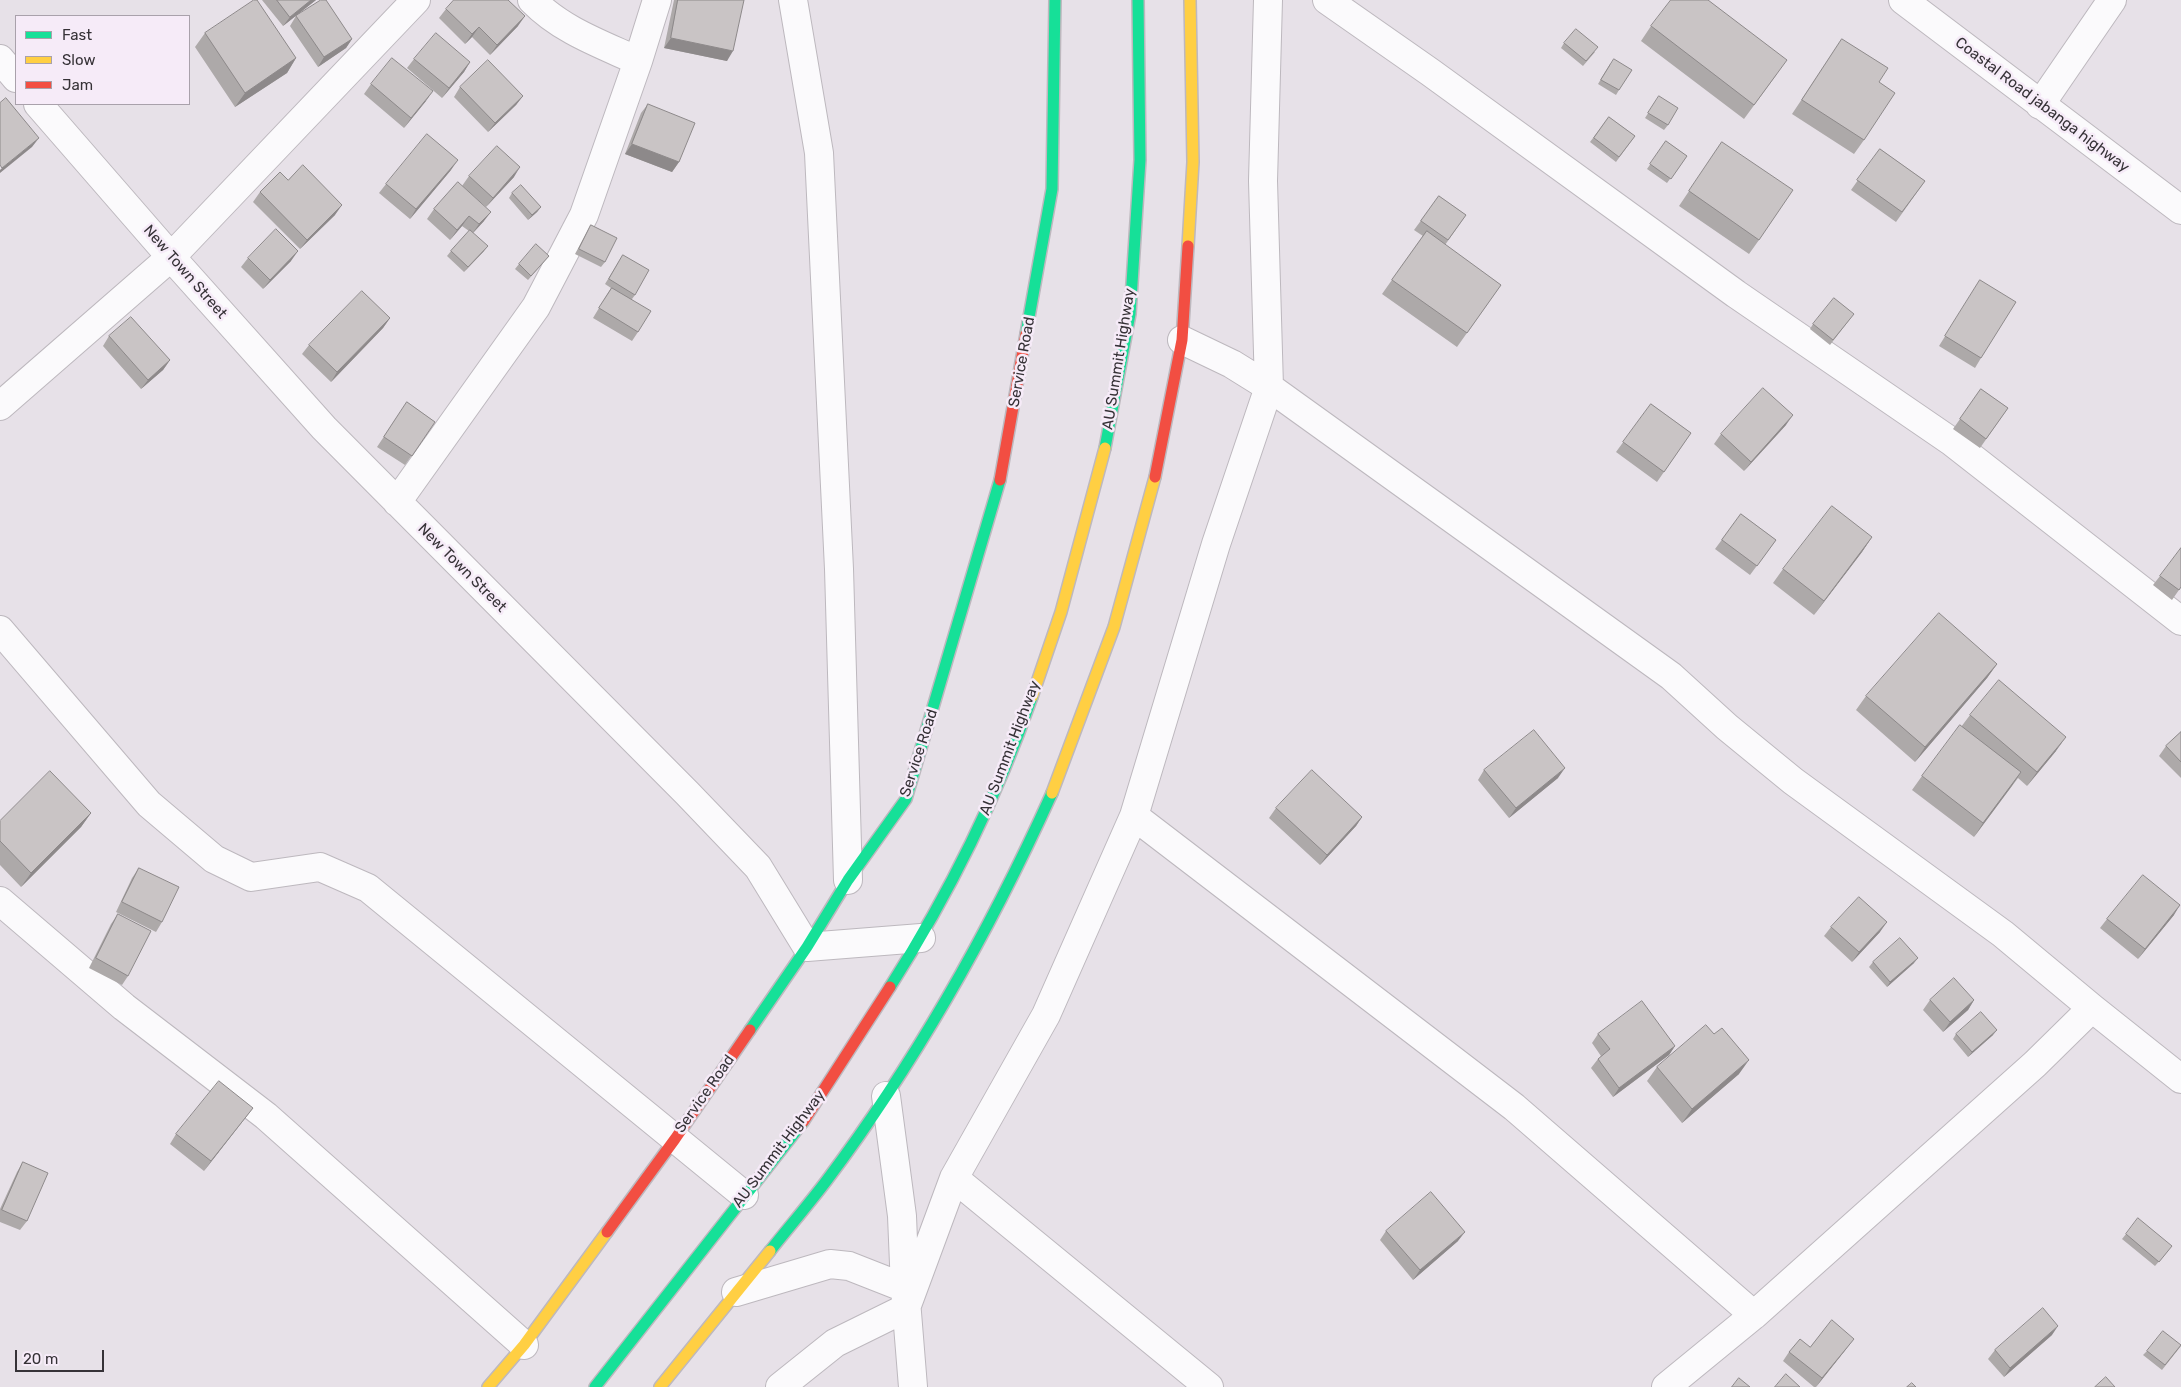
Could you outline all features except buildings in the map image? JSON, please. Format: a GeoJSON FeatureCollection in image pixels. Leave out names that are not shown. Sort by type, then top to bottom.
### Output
{"type":"FeatureCollection","features":[{"type":"Feature","properties":{"kind":"main road","name":"Service Road"},"geometry":{"type":"LineString","coordinates":[[488,1387],[524,1345],[675,1139],[808,947],[848,880],[906,799],[998,492],[1052,189],[1055,0]]}},
{"type":"Feature","properties":{"kind":"main road","name":"AU Summit Highway"},"geometry":{"type":"LineString","coordinates":[[594,1387],[801,1125],[921,938],[970,848],[1011,756],[1061,612],[1103,457],[1130,314],[1140,160],[1138,0]]}},
{"type":"Feature","properties":{"kind":"main road"},"geometry":{"type":"LineString","coordinates":[[660,1387],[827,1180],[886,1096],[965,967],[1019,866],[1061,774],[1114,627],[1158,465],[1182,340],[1193,162],[1190,0]]}},
{"type":"Feature","properties":{"kind":"street"},"geometry":{"type":"LineString","coordinates":[[0,406],[171,257],[416,0]]}},
{"type":"Feature","properties":{"kind":"street"},"geometry":{"type":"LineString","coordinates":[[532,0],[546,14],[586,38],[638,61]]}},
{"type":"Feature","properties":{"kind":"street"},"geometry":{"type":"LineString","coordinates":[[397,502],[536,307],[584,215],[638,61],[657,0]]}},
{"type":"Feature","properties":{"kind":"street"},"geometry":{"type":"LineString","coordinates":[[793,0],[819,153],[839,569],[848,880]]}},
{"type":"Feature","properties":{"kind":"street"},"geometry":{"type":"LineString","coordinates":[[780,1387],[835,1343],[906,1298],[954,1178],[1046,1015],[1134,816],[1216,544],[1269,387],[1263,181],[1268,0]]}},
{"type":"Feature","properties":{"kind":"street"},"geometry":{"type":"LineString","coordinates":[[1326,0],[1430,72],[1736,294],[1952,442],[2181,621]]}},
{"type":"Feature","properties":{"kind":"street","name":"Coastal Road jabanga highway"},"geometry":{"type":"LineString","coordinates":[[1903,0],[2040,105],[2179,205]]}},
{"type":"Feature","properties":{"kind":"street"},"geometry":{"type":"LineString","coordinates":[[2040,105],[2112,0]]}},
{"type":"Feature","properties":{"kind":"street"},"geometry":{"type":"LineString","coordinates":[[0,59],[15,77]]}},
{"type":"Feature","properties":{"kind":"street","name":"New Town Street"},"geometry":{"type":"LineString","coordinates":[[39,105],[171,257],[324,428],[687,793],[758,867],[808,947]]}},
{"type":"Feature","properties":{"kind":"street"},"geometry":{"type":"LineString","coordinates":[[1182,340],[1232,364],[1269,387],[1671,676],[1727,727],[1793,781],[2003,934],[2092,1008],[2181,1078]]}},
{"type":"Feature","properties":{"kind":"street"},"geometry":{"type":"LineString","coordinates":[[0,630],[149,804],[214,859],[251,877],[320,867],[368,888],[744,1195]]}},
{"type":"Feature","properties":{"kind":"street"},"geometry":{"type":"LineString","coordinates":[[1134,816],[1514,1107],[1754,1315]]}},
{"type":"Feature","properties":{"kind":"street"},"geometry":{"type":"LineString","coordinates":[[0,901],[124,1006],[266,1116],[524,1345]]}},
{"type":"Feature","properties":{"kind":"street"},"geometry":{"type":"LineString","coordinates":[[808,947],[921,938]]}},
{"type":"Feature","properties":{"kind":"street"},"geometry":{"type":"LineString","coordinates":[[1666,1387],[1754,1315],[2035,1064],[2092,1008]]}},
{"type":"Feature","properties":{"kind":"street"},"geometry":{"type":"LineString","coordinates":[[886,1096],[902,1216],[913,1387]]}},
{"type":"Feature","properties":{"kind":"street"},"geometry":{"type":"LineString","coordinates":[[954,1178],[1209,1387]]}},
{"type":"Feature","properties":{"kind":"street"},"geometry":{"type":"LineString","coordinates":[[736,1292],[830,1264],[849,1266],[906,1298]]}},
{"type":"Feature","properties":{"kind":"traffic: fast"},"geometry":{"type":"LineString","coordinates":[[1026,334],[1052,189],[1055,0]]}},
{"type":"Feature","properties":{"kind":"traffic: fast"},"geometry":{"type":"LineString","coordinates":[[1105,448],[1130,314],[1140,160],[1138,0]]}},
{"type":"Feature","properties":{"kind":"traffic: fast"},"geometry":{"type":"LineString","coordinates":[[750,1030],[807,947],[848,880],[906,799],[1000,480]]}},
{"type":"Feature","properties":{"kind":"traffic: fast"},"geometry":{"type":"LineString","coordinates":[[890,987],[932,917],[970,846],[1003,773],[1032,697]]}},
{"type":"Feature","properties":{"kind":"traffic: fast"},"geometry":{"type":"LineString","coordinates":[[770,1251],[820,1189],[860,1134],[922,1040],[1004,894],[1052,793]]}},
{"type":"Feature","properties":{"kind":"traffic: fast"},"geometry":{"type":"LineString","coordinates":[[595,1387],[803,1122]]}},
{"type":"Feature","properties":{"kind":"traffic: slow"},"geometry":{"type":"LineString","coordinates":[[1188,246],[1193,162],[1190,0]]}},
{"type":"Feature","properties":{"kind":"traffic: slow"},"geometry":{"type":"LineString","coordinates":[[1032,697],[1061,612],[1105,448]]}},
{"type":"Feature","properties":{"kind":"traffic: slow"},"geometry":{"type":"LineString","coordinates":[[1052,793],[1114,627],[1155,477]]}},
{"type":"Feature","properties":{"kind":"traffic: slow"},"geometry":{"type":"LineString","coordinates":[[488,1387],[524,1345],[607,1232]]}},
{"type":"Feature","properties":{"kind":"traffic: slow"},"geometry":{"type":"LineString","coordinates":[[660,1387],[770,1251]]}},
{"type":"Feature","properties":{"kind":"traffic: jam"},"geometry":{"type":"LineString","coordinates":[[1155,477],[1182,340],[1188,246]]}},
{"type":"Feature","properties":{"kind":"traffic: jam"},"geometry":{"type":"LineString","coordinates":[[1000,480],[1026,334]]}},
{"type":"Feature","properties":{"kind":"traffic: jam"},"geometry":{"type":"LineString","coordinates":[[803,1122],[890,987]]}},
{"type":"Feature","properties":{"kind":"traffic: jam"},"geometry":{"type":"LineString","coordinates":[[607,1232],[675,1139],[750,1030]]}}]}
